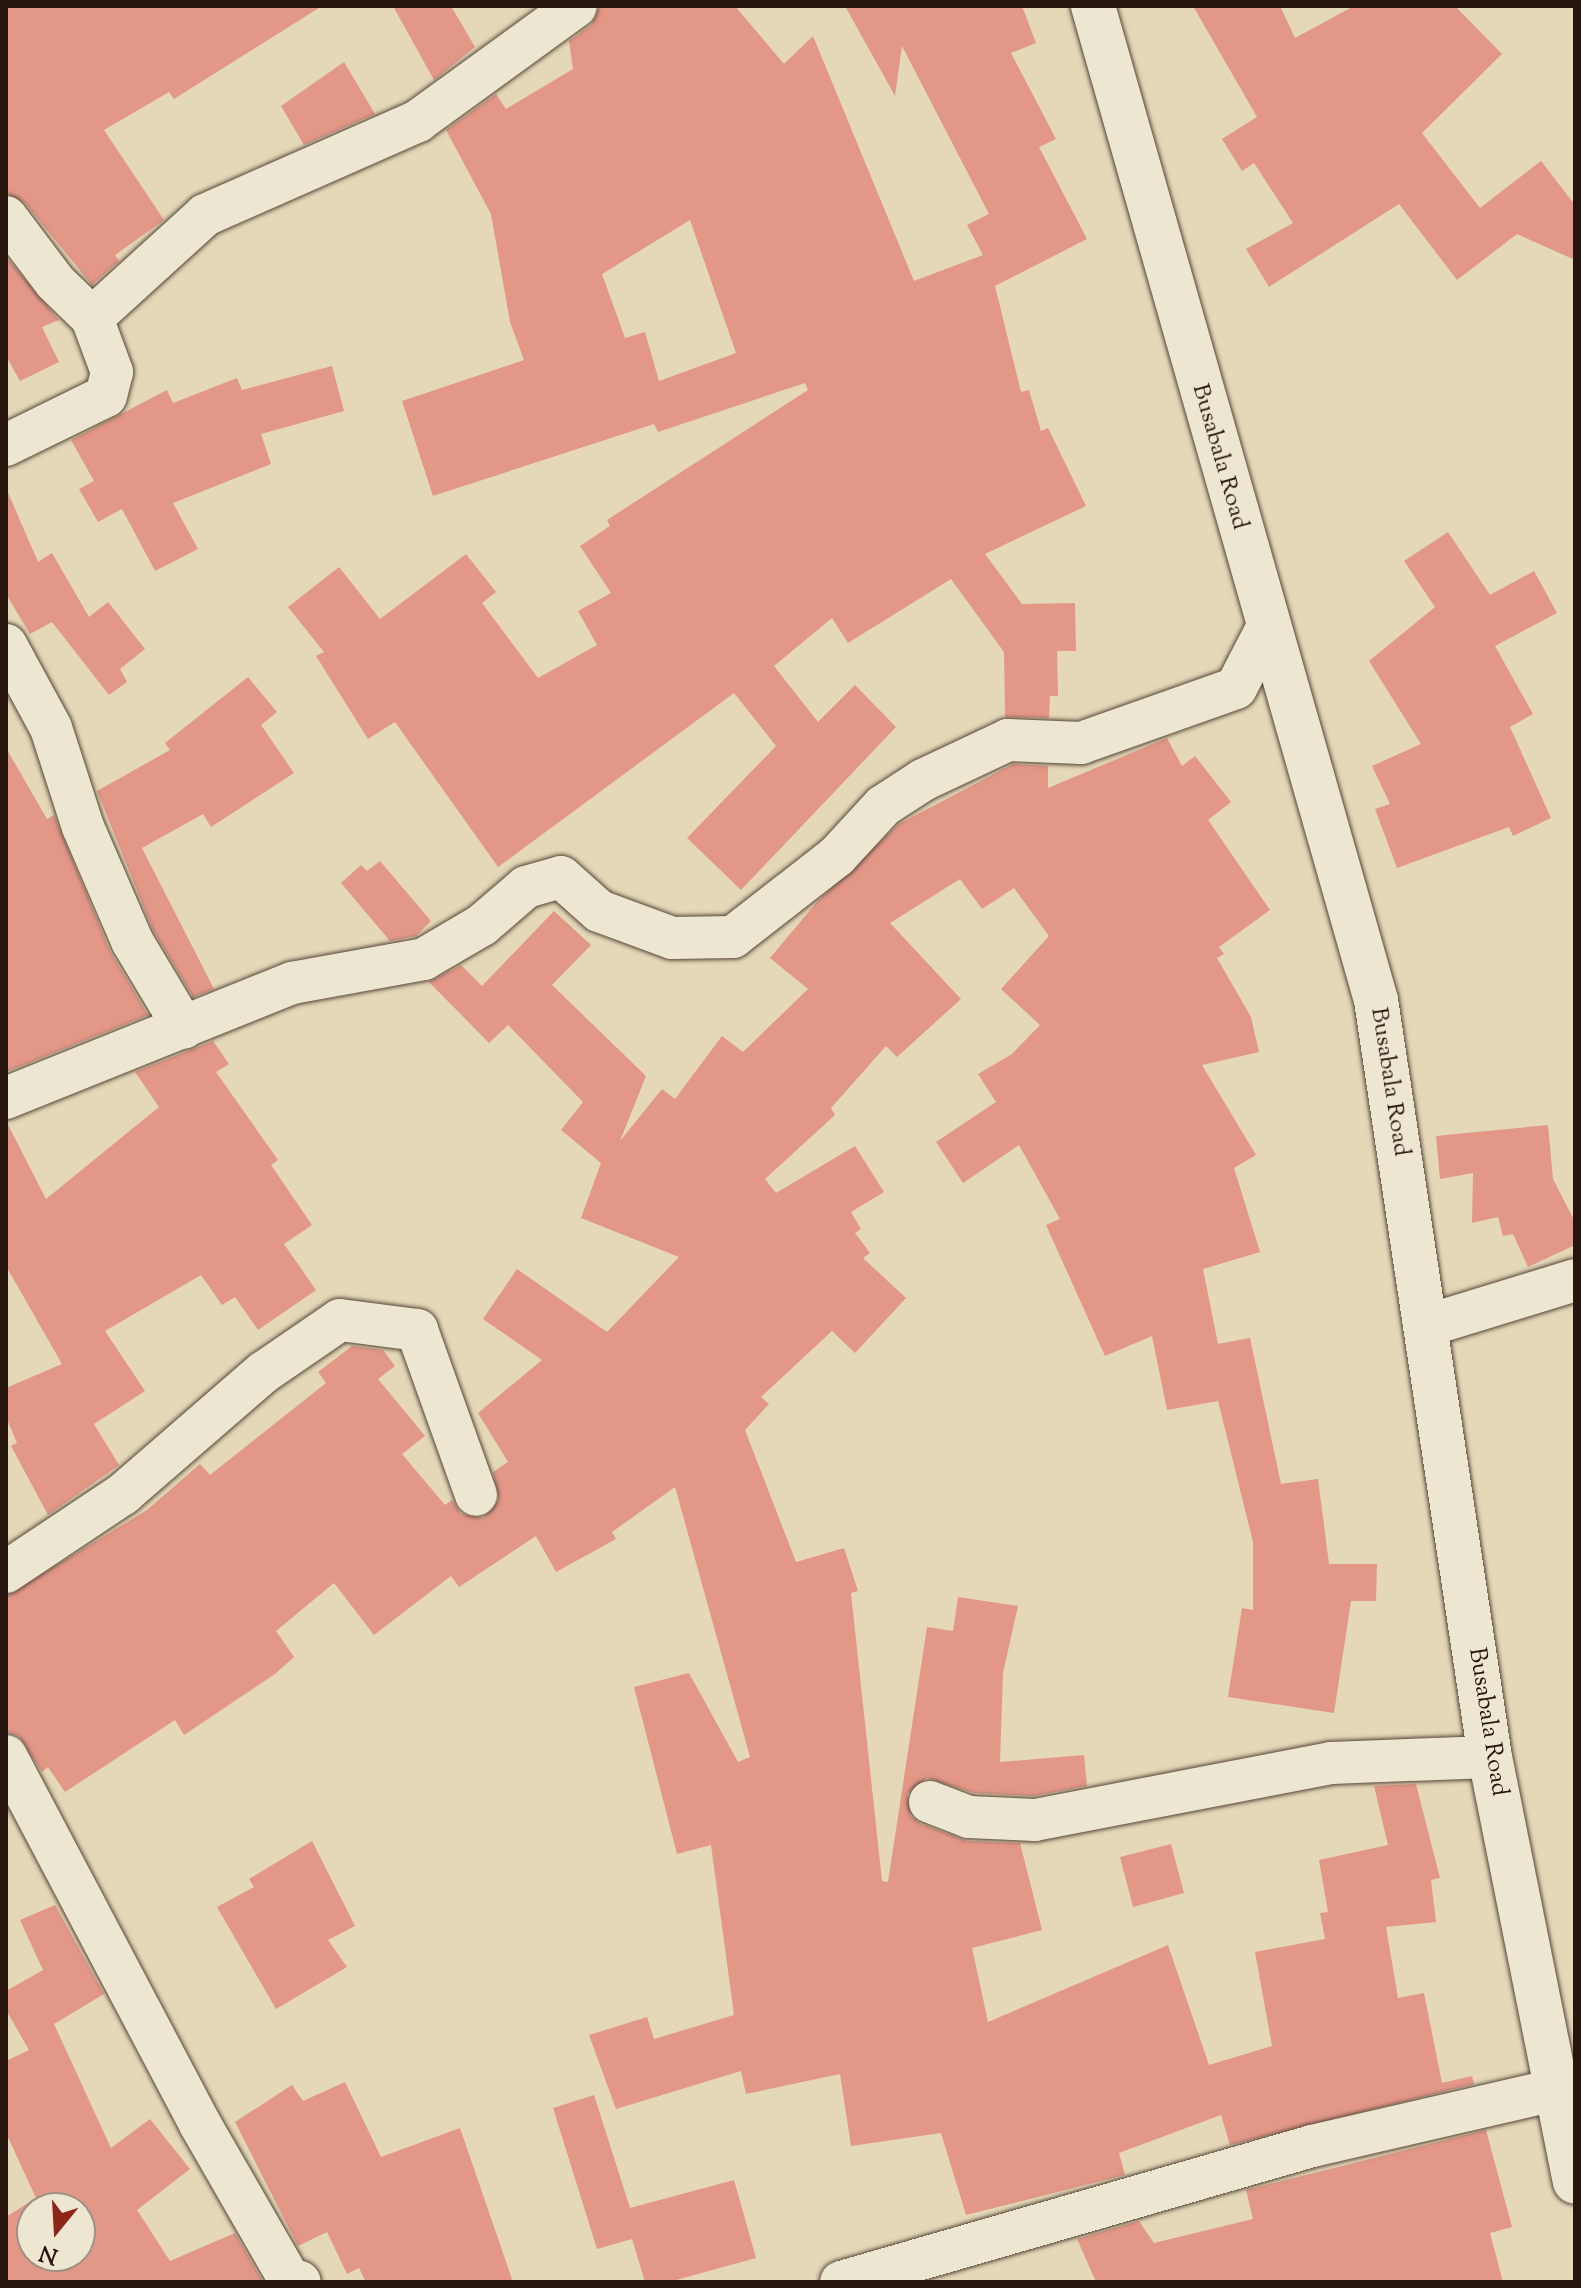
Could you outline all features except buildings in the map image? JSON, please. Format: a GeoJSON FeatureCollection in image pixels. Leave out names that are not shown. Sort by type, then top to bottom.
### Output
{"type":"FeatureCollection","features":[{"type":"Feature","properties":{"kind":"street"},"geometry":{"type":"LineString","coordinates":[[92,318],[205,215],[418,121],[576,6]]}},
{"type":"Feature","properties":{"kind":"street","name":"Busabala Road"},"geometry":{"type":"LineString","coordinates":[[1093,6],[1376,1000],[1429,1325],[1490,1757],[1575,2182]]}},
{"type":"Feature","properties":{"kind":"street"},"geometry":{"type":"LineString","coordinates":[[6,217],[55,282],[92,318],[112,372],[106,396],[6,445]]}},
{"type":"Feature","properties":{"kind":"street"},"geometry":{"type":"LineString","coordinates":[[6,1098],[292,983],[424,959],[482,925],[526,887],[561,877],[599,911],[672,938],[733,937],[837,856],[883,806],[923,780],[1008,740],[1081,743],[1236,688],[1269,624]]}},
{"type":"Feature","properties":{"kind":"street"},"geometry":{"type":"LineString","coordinates":[[6,645],[51,728],[83,827],[132,941],[184,1028]]}},
{"type":"Feature","properties":{"kind":"street"},"geometry":{"type":"LineString","coordinates":[[1429,1325],[1575,1280]]}},
{"type":"Feature","properties":{"kind":"street"},"geometry":{"type":"LineString","coordinates":[[6,1572],[123,1494],[264,1372],[340,1320],[417,1330],[476,1495]]}},
{"type":"Feature","properties":{"kind":"street"},"geometry":{"type":"LineString","coordinates":[[6,1756],[200,2124],[289,2279],[300,2282]]}},
{"type":"Feature","properties":{"kind":"street"},"geometry":{"type":"LineString","coordinates":[[930,1802],[969,1817],[1021,1821],[1331,1763],[1490,1757]]}},
{"type":"Feature","properties":{"kind":"street"},"geometry":{"type":"LineString","coordinates":[[841,2282],[1312,2146],[1555,2090]]}}]}
